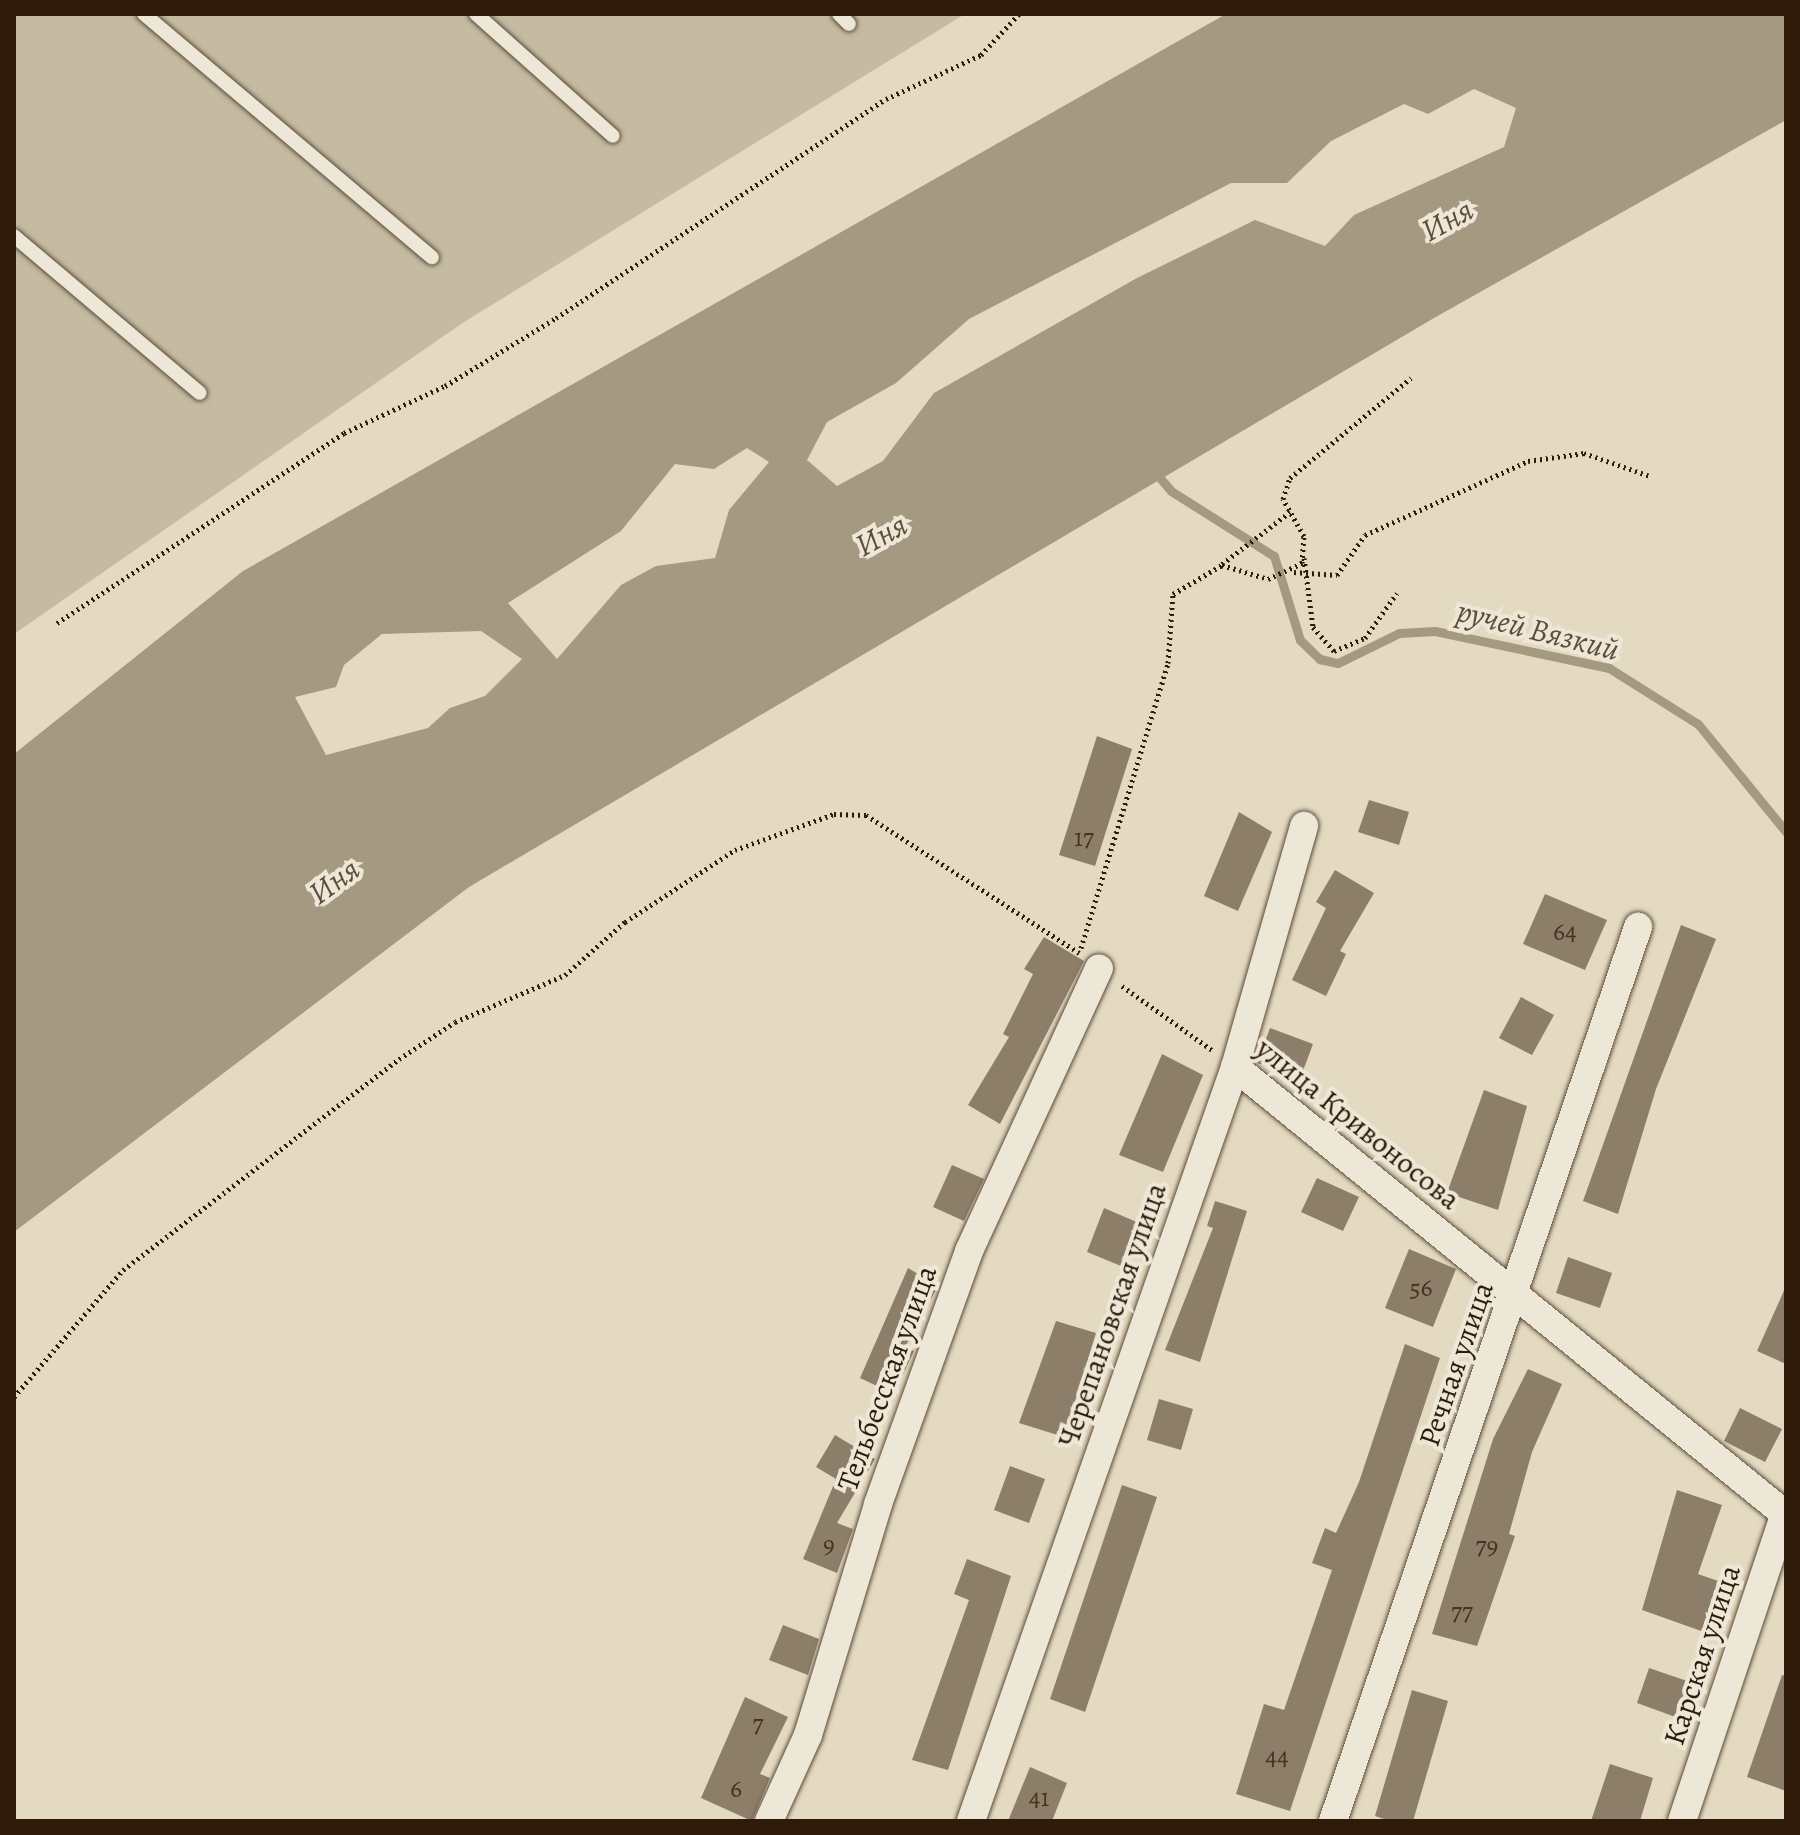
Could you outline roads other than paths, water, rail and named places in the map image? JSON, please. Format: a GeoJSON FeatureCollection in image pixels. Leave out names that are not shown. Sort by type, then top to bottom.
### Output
{"type":"FeatureCollection","features":[{"type":"Feature","properties":{"kind":"street","name":"Черепановская улица"},"geometry":{"type":"LineString","coordinates":[[971,1821],[1235,1067],[1304,826]]}},
{"type":"Feature","properties":{"kind":"street","name":"Речная улица"},"geometry":{"type":"LineString","coordinates":[[1333,1821],[1515,1298],[1638,927]]}},
{"type":"Feature","properties":{"kind":"street","name":"Тельбесская улица"},"geometry":{"type":"LineString","coordinates":[[769,1821],[808,1735],[878,1504],[969,1251],[1089,961]]}},
{"type":"Feature","properties":{"kind":"street","name":"улица Кривоносова"},"geometry":{"type":"LineString","coordinates":[[1235,1067],[1515,1298],[1785,1513]]}},
{"type":"Feature","properties":{"kind":"street","name":"Карская улица"},"geometry":{"type":"LineString","coordinates":[[1682,1821],[1785,1513]]}},
{"type":"Feature","properties":{"kind":"lane"},"geometry":{"type":"LineString","coordinates":[[144,14],[432,257]]}},
{"type":"Feature","properties":{"kind":"lane"},"geometry":{"type":"LineString","coordinates":[[476,14],[613,136]]}},
{"type":"Feature","properties":{"kind":"lane"},"geometry":{"type":"LineString","coordinates":[[14,236],[200,393]]}},
{"type":"Feature","properties":{"kind":"water","name":"Иня"},"geometry":{"type":"Polygon","coordinates":[[[1226,14],[1786,14],[1786,120],[1434,318],[469,887],[14,1232],[14,754],[243,571],[1226,14]],[[1474,89],[1428,114],[1404,104],[1331,141],[1287,183],[1231,183],[969,319],[896,383],[827,422],[807,460],[837,486],[883,461],[934,393],[1137,278],[1255,220],[1325,246],[1354,215],[1504,147],[1516,108],[1474,89]],[[747,448],[714,469],[675,464],[621,531],[508,603],[557,659],[621,585],[656,566],[715,558],[729,510],[769,462],[747,448]],[[481,631],[382,634],[344,665],[336,687],[295,697],[326,755],[428,728],[450,708],[485,696],[522,659],[481,631]]]}},
{"type":"Feature","properties":{"kind":"waterway","name":"ручей Вязкий"},"geometry":{"type":"LineString","coordinates":[[1153,470],[1171,491],[1274,556],[1300,640],[1320,659],[1338,663],[1399,633],[1435,631],[1609,668],[1698,724],[1786,832]]}}]}
